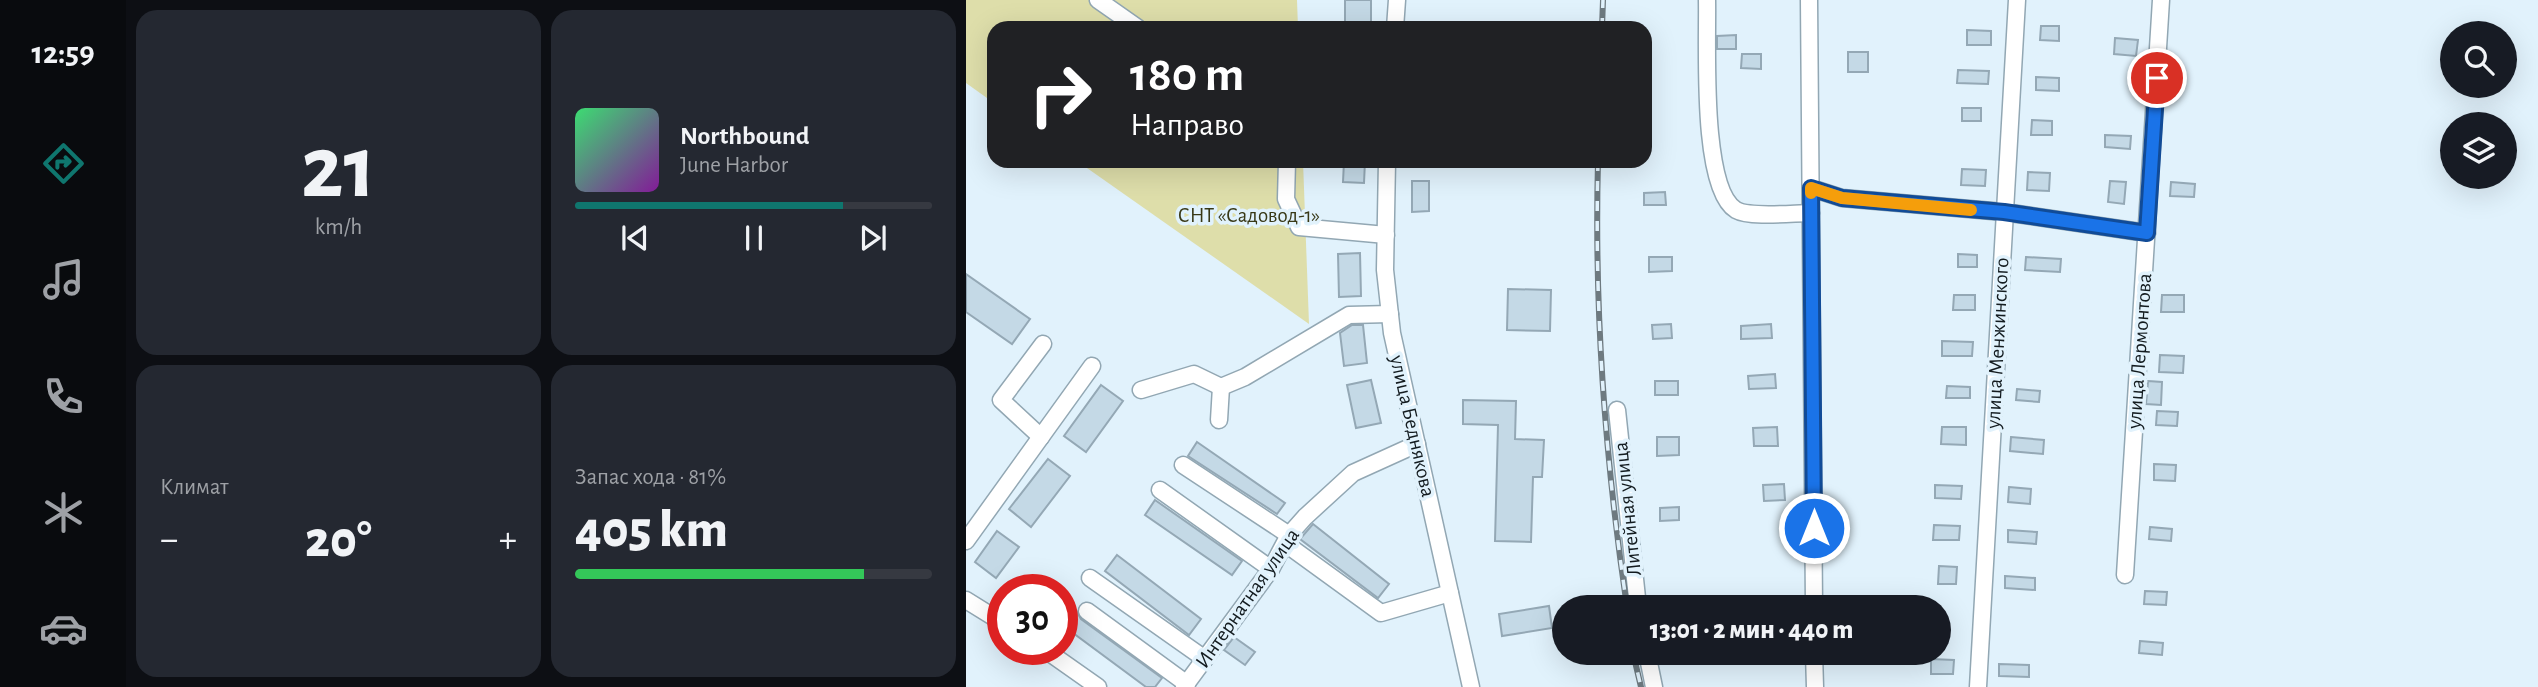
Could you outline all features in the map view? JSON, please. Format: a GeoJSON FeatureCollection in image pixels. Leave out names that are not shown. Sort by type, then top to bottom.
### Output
{"type":"FeatureCollection","features":[{"type":"Feature","properties":{"kind":"street"},"geometry":{"type":"LineString","coordinates":[[1098,0],[1128,21]]}},
{"type":"Feature","properties":{"kind":"street"},"geometry":{"type":"LineString","coordinates":[[1396,21],[1397,0]]}},
{"type":"Feature","properties":{"kind":"street"},"geometry":{"type":"LineString","coordinates":[[1707,0],[1710,154],[1727,198],[1734,209],[1745,213],[1811,213]]}},
{"type":"Feature","properties":{"kind":"street"},"geometry":{"type":"LineString","coordinates":[[1809,0],[1814,595]]}},
{"type":"Feature","properties":{"kind":"street","name":"улица Менжинского"},"geometry":{"type":"LineString","coordinates":[[1978,687],[2017,0]]}},
{"type":"Feature","properties":{"kind":"street","name":"улица Лермонтова"},"geometry":{"type":"LineString","coordinates":[[2125,575],[2161,0]]}},
{"type":"Feature","properties":{"kind":"street"},"geometry":{"type":"LineString","coordinates":[[1287,168],[1286,199],[1299,227],[1386,235]]}},
{"type":"Feature","properties":{"kind":"street","name":"улица Беднякова"},"geometry":{"type":"LineString","coordinates":[[1387,168],[1386,235],[1390,314],[1471,687]]}},
{"type":"Feature","properties":{"kind":"street"},"geometry":{"type":"LineString","coordinates":[[1811,188],[1842,198],[2004,212],[2147,233]]}},
{"type":"Feature","properties":{"kind":"street"},"geometry":{"type":"LineString","coordinates":[[1141,390],[1194,374],[1221,387],[1245,377],[1349,315],[1390,314]]}},
{"type":"Feature","properties":{"kind":"street"},"geometry":{"type":"LineString","coordinates":[[1041,437],[1000,400],[1043,344]]}},
{"type":"Feature","properties":{"kind":"street"},"geometry":{"type":"LineString","coordinates":[[966,541],[1092,366]]}},
{"type":"Feature","properties":{"kind":"street"},"geometry":{"type":"LineString","coordinates":[[1219,420],[1221,387]]}},
{"type":"Feature","properties":{"kind":"street","name":"Литейная улица"},"geometry":{"type":"LineString","coordinates":[[1616,411],[1637,595]]}},
{"type":"Feature","properties":{"kind":"street","name":"Интернатная улица"},"geometry":{"type":"LineString","coordinates":[[1195,678],[1271,569],[1288,539],[1353,472],[1417,444]]}},
{"type":"Feature","properties":{"kind":"street"},"geometry":{"type":"LineString","coordinates":[[1183,465],[1288,539],[1381,613],[1450,593]]}},
{"type":"Feature","properties":{"kind":"street"},"geometry":{"type":"LineString","coordinates":[[1160,490],[1271,569]]}},
{"type":"Feature","properties":{"kind":"street"},"geometry":{"type":"LineString","coordinates":[[1090,578],[1195,678]]}},
{"type":"Feature","properties":{"kind":"street"},"geometry":{"type":"LineString","coordinates":[[966,600],[987,613]]}},
{"type":"Feature","properties":{"kind":"street"},"geometry":{"type":"LineString","coordinates":[[1087,611],[1195,678]]}},
{"type":"Feature","properties":{"kind":"street"},"geometry":{"type":"LineString","coordinates":[[1067,665],[1098,687]]}},
{"type":"Feature","properties":{"kind":"street"},"geometry":{"type":"LineString","coordinates":[[1649,665],[1654,687]]}},
{"type":"Feature","properties":{"kind":"street"},"geometry":{"type":"LineString","coordinates":[[1814,665],[1815,687]]}},
{"type":"Feature","properties":{"kind":"green space"},"geometry":{"type":"Polygon","coordinates":[[[966,0],[1297,0],[1298,21],[987,21],[987,98],[966,83],[966,0]]]}},
{"type":"Feature","properties":{"kind":"green space","name":"СНТ «Садовод-1»"},"geometry":{"type":"Polygon","coordinates":[[[1087,168],[1303,168],[1309,324],[1087,168]]]}},
{"type":"Feature","properties":{"kind":"building"},"geometry":{"type":"Polygon","coordinates":[[[1345,0],[1371,0],[1371,21],[1345,21],[1345,0]]]}},
{"type":"Feature","properties":{"kind":"building"},"geometry":{"type":"Polygon","coordinates":[[[2041,26],[2059,26],[2059,41],[2040,40],[2041,26]]]}},
{"type":"Feature","properties":{"kind":"building"},"geometry":{"type":"Polygon","coordinates":[[[1967,30],[1991,31],[1991,45],[1967,45],[1967,30]]]}},
{"type":"Feature","properties":{"kind":"building"},"geometry":{"type":"Polygon","coordinates":[[[1736,35],[1736,49],[1717,49],[1717,36],[1736,35]]]}},
{"type":"Feature","properties":{"kind":"building"},"geometry":{"type":"Polygon","coordinates":[[[2115,38],[2138,40],[2136,56],[2114,54],[2115,38]]]}},
{"type":"Feature","properties":{"kind":"building"},"geometry":{"type":"Polygon","coordinates":[[[1848,52],[1868,52],[1868,72],[1848,72],[1848,52]]]}},
{"type":"Feature","properties":{"kind":"building"},"geometry":{"type":"Polygon","coordinates":[[[1742,54],[1761,54],[1761,69],[1741,68],[1742,54]]]}},
{"type":"Feature","properties":{"kind":"building"},"geometry":{"type":"Polygon","coordinates":[[[1958,70],[1989,71],[1988,84],[1957,83],[1958,70]]]}},
{"type":"Feature","properties":{"kind":"building"},"geometry":{"type":"Polygon","coordinates":[[[2036,77],[2059,78],[2059,91],[2036,90],[2036,77]]]}},
{"type":"Feature","properties":{"kind":"building"},"geometry":{"type":"Polygon","coordinates":[[[1962,108],[1981,108],[1981,121],[1962,121],[1962,108]]]}},
{"type":"Feature","properties":{"kind":"building"},"geometry":{"type":"Polygon","coordinates":[[[2032,120],[2052,121],[2052,135],[2031,135],[2032,120]]]}},
{"type":"Feature","properties":{"kind":"building"},"geometry":{"type":"Polygon","coordinates":[[[2105,135],[2131,136],[2130,149],[2105,147],[2105,135]]]}},
{"type":"Feature","properties":{"kind":"building"},"geometry":{"type":"Polygon","coordinates":[[[1344,168],[1365,168],[1364,183],[1343,182],[1344,168]]]}},
{"type":"Feature","properties":{"kind":"building"},"geometry":{"type":"Polygon","coordinates":[[[1962,169],[1986,170],[1985,186],[1961,185],[1962,169]]]}},
{"type":"Feature","properties":{"kind":"building"},"geometry":{"type":"Polygon","coordinates":[[[2028,172],[2050,173],[2049,191],[2027,190],[2028,172]]]}},
{"type":"Feature","properties":{"kind":"building"},"geometry":{"type":"Polygon","coordinates":[[[1412,181],[1429,181],[1429,211],[1412,212],[1412,181]]]}},
{"type":"Feature","properties":{"kind":"building"},"geometry":{"type":"Polygon","coordinates":[[[2110,181],[2126,182],[2124,204],[2108,202],[2110,181]]]}},
{"type":"Feature","properties":{"kind":"building"},"geometry":{"type":"Polygon","coordinates":[[[2171,182],[2195,184],[2194,197],[2170,196],[2171,182]]]}},
{"type":"Feature","properties":{"kind":"building"},"geometry":{"type":"Polygon","coordinates":[[[1665,192],[1666,205],[1644,205],[1644,193],[1665,192]]]}},
{"type":"Feature","properties":{"kind":"building"},"geometry":{"type":"Polygon","coordinates":[[[1360,253],[1361,296],[1339,297],[1338,254],[1360,253]]]}},
{"type":"Feature","properties":{"kind":"building"},"geometry":{"type":"Polygon","coordinates":[[[1958,254],[1977,255],[1977,267],[1958,267],[1958,254]]]}},
{"type":"Feature","properties":{"kind":"building"},"geometry":{"type":"Polygon","coordinates":[[[1649,257],[1672,257],[1672,271],[1649,272],[1649,257]]]}},
{"type":"Feature","properties":{"kind":"building"},"geometry":{"type":"Polygon","coordinates":[[[2026,257],[2061,259],[2060,272],[2025,270],[2026,257]]]}},
{"type":"Feature","properties":{"kind":"building"},"geometry":{"type":"Polygon","coordinates":[[[966,274],[1030,319],[1012,344],[966,312],[966,274]]]}},
{"type":"Feature","properties":{"kind":"building"},"geometry":{"type":"Polygon","coordinates":[[[1508,289],[1551,290],[1550,331],[1507,330],[1508,289]]]}},
{"type":"Feature","properties":{"kind":"building"},"geometry":{"type":"Polygon","coordinates":[[[1954,295],[1975,295],[1975,310],[1953,310],[1954,295]]]}},
{"type":"Feature","properties":{"kind":"building"},"geometry":{"type":"Polygon","coordinates":[[[2162,295],[2184,295],[2184,312],[2161,312],[2162,295]]]}},
{"type":"Feature","properties":{"kind":"building"},"geometry":{"type":"Polygon","coordinates":[[[1671,324],[1672,338],[1653,339],[1652,325],[1671,324]]]}},
{"type":"Feature","properties":{"kind":"building"},"geometry":{"type":"Polygon","coordinates":[[[1771,324],[1772,338],[1741,339],[1741,326],[1771,324]]]}},
{"type":"Feature","properties":{"kind":"building"},"geometry":{"type":"Polygon","coordinates":[[[1352,325],[1363,325],[1367,363],[1344,366],[1340,333],[1352,325]]]}},
{"type":"Feature","properties":{"kind":"building"},"geometry":{"type":"Polygon","coordinates":[[[1942,341],[1973,342],[1972,356],[1942,356],[1942,341]]]}},
{"type":"Feature","properties":{"kind":"building"},"geometry":{"type":"Polygon","coordinates":[[[2160,355],[2184,356],[2183,373],[2159,372],[2160,355]]]}},
{"type":"Feature","properties":{"kind":"building"},"geometry":{"type":"Polygon","coordinates":[[[1775,374],[1776,388],[1749,389],[1748,376],[1775,374]]]}},
{"type":"Feature","properties":{"kind":"building"},"geometry":{"type":"Polygon","coordinates":[[[1371,380],[1381,423],[1356,428],[1347,385],[1371,380]]]}},
{"type":"Feature","properties":{"kind":"building"},"geometry":{"type":"Polygon","coordinates":[[[1655,381],[1678,381],[1678,395],[1655,395],[1655,381]]]}},
{"type":"Feature","properties":{"kind":"building"},"geometry":{"type":"Polygon","coordinates":[[[2148,381],[2162,382],[2161,405],[2146,404],[2148,381]]]}},
{"type":"Feature","properties":{"kind":"building"},"geometry":{"type":"Polygon","coordinates":[[[1101,385],[1123,401],[1086,452],[1064,436],[1101,385]]]}},
{"type":"Feature","properties":{"kind":"building"},"geometry":{"type":"Polygon","coordinates":[[[1947,386],[1970,387],[1970,398],[1946,398],[1947,386]]]}},
{"type":"Feature","properties":{"kind":"building"},"geometry":{"type":"Polygon","coordinates":[[[2017,389],[2040,391],[2039,402],[2016,400],[2017,389]]]}},
{"type":"Feature","properties":{"kind":"building"},"geometry":{"type":"Polygon","coordinates":[[[1463,400],[1516,401],[1515,439],[1544,440],[1542,477],[1533,477],[1531,542],[1495,541],[1498,425],[1463,424],[1463,400]]]}},
{"type":"Feature","properties":{"kind":"building"},"geometry":{"type":"Polygon","coordinates":[[[2157,411],[2178,412],[2177,426],[2156,425],[2157,411]]]}},
{"type":"Feature","properties":{"kind":"building"},"geometry":{"type":"Polygon","coordinates":[[[1777,427],[1778,446],[1754,446],[1753,428],[1777,427]]]}},
{"type":"Feature","properties":{"kind":"building"},"geometry":{"type":"Polygon","coordinates":[[[1942,427],[1966,427],[1966,445],[1941,444],[1942,427]]]}},
{"type":"Feature","properties":{"kind":"building"},"geometry":{"type":"Polygon","coordinates":[[[1657,437],[1679,437],[1679,455],[1657,456],[1657,437]]]}},
{"type":"Feature","properties":{"kind":"building"},"geometry":{"type":"Polygon","coordinates":[[[2011,437],[2044,440],[2043,454],[2010,451],[2011,437]]]}},
{"type":"Feature","properties":{"kind":"building"},"geometry":{"type":"Polygon","coordinates":[[[1197,442],[1285,503],[1277,514],[1188,456],[1197,442]]]}},
{"type":"Feature","properties":{"kind":"building"},"geometry":{"type":"Polygon","coordinates":[[[1048,459],[1070,476],[1031,527],[1009,509],[1048,459]]]}},
{"type":"Feature","properties":{"kind":"building"},"geometry":{"type":"Polygon","coordinates":[[[2154,464],[2176,465],[2175,481],[2154,480],[2154,464]]]}},
{"type":"Feature","properties":{"kind":"building"},"geometry":{"type":"Polygon","coordinates":[[[1784,484],[1785,500],[1764,501],[1763,485],[1784,484]]]}},
{"type":"Feature","properties":{"kind":"building"},"geometry":{"type":"Polygon","coordinates":[[[1935,485],[1962,486],[1961,499],[1935,498],[1935,485]]]}},
{"type":"Feature","properties":{"kind":"building"},"geometry":{"type":"Polygon","coordinates":[[[2009,487],[2031,489],[2030,504],[2008,502],[2009,487]]]}},
{"type":"Feature","properties":{"kind":"building"},"geometry":{"type":"Polygon","coordinates":[[[1155,500],[1242,561],[1232,575],[1145,515],[1155,500]]]}},
{"type":"Feature","properties":{"kind":"building"},"geometry":{"type":"Polygon","coordinates":[[[1679,507],[1679,520],[1660,521],[1660,508],[1679,507]]]}},
{"type":"Feature","properties":{"kind":"building"},"geometry":{"type":"Polygon","coordinates":[[[1313,524],[1389,584],[1378,598],[1300,539],[1313,524]]]}},
{"type":"Feature","properties":{"kind":"building"},"geometry":{"type":"Polygon","coordinates":[[[1934,525],[1960,526],[1959,540],[1933,540],[1934,525]]]}},
{"type":"Feature","properties":{"kind":"building"},"geometry":{"type":"Polygon","coordinates":[[[2150,527],[2172,529],[2171,541],[2149,539],[2150,527]]]}},
{"type":"Feature","properties":{"kind":"building"},"geometry":{"type":"Polygon","coordinates":[[[2008,530],[2037,532],[2036,544],[2008,542],[2008,530]]]}},
{"type":"Feature","properties":{"kind":"building"},"geometry":{"type":"Polygon","coordinates":[[[997,531],[1019,547],[999,574],[991,574],[975,562],[997,531]]]}},
{"type":"Feature","properties":{"kind":"building"},"geometry":{"type":"Polygon","coordinates":[[[1117,555],[1201,619],[1189,635],[1105,571],[1117,555]]]}},
{"type":"Feature","properties":{"kind":"building"},"geometry":{"type":"Polygon","coordinates":[[[1939,566],[1957,567],[1956,584],[1938,584],[1939,566]]]}},
{"type":"Feature","properties":{"kind":"building"},"geometry":{"type":"Polygon","coordinates":[[[2005,576],[2035,578],[2035,590],[2005,588],[2005,576]]]}},
{"type":"Feature","properties":{"kind":"building"},"geometry":{"type":"Polygon","coordinates":[[[2145,591],[2167,592],[2166,605],[2144,604],[2145,591]]]}},
{"type":"Feature","properties":{"kind":"building"},"geometry":{"type":"Polygon","coordinates":[[[1549,606],[1552,628],[1502,636],[1499,614],[1549,606]]]}},
{"type":"Feature","properties":{"kind":"building"},"geometry":{"type":"Polygon","coordinates":[[[1078,614],[1081,619],[1162,678],[1155,687],[1146,687],[1078,637],[1078,614]]]}},
{"type":"Feature","properties":{"kind":"building"},"geometry":{"type":"Polygon","coordinates":[[[1234,637],[1255,652],[1245,665],[1224,650],[1234,637]]]}},
{"type":"Feature","properties":{"kind":"building"},"geometry":{"type":"Polygon","coordinates":[[[2140,641],[2163,643],[2162,655],[2139,653],[2140,641]]]}},
{"type":"Feature","properties":{"kind":"building"},"geometry":{"type":"Polygon","coordinates":[[[1951,660],[1954,660],[1953,674],[1931,674],[1931,665],[1951,665],[1951,660]]]}},
{"type":"Feature","properties":{"kind":"building"},"geometry":{"type":"Polygon","coordinates":[[[1999,664],[2029,665],[2029,677],[1999,676],[1999,664]]]}},
{"type":"Feature","properties":{"kind":"railway"},"geometry":{"type":"LineString","coordinates":[[1602,21],[1603,0]]}},
{"type":"Feature","properties":{"kind":"railway"},"geometry":{"type":"LineString","coordinates":[[1598,168],[1598,273],[1603,385],[1625,595]]}},
{"type":"Feature","properties":{"kind":"railway"},"geometry":{"type":"LineString","coordinates":[[1636,665],[1641,687]]}},
{"type":"Feature","properties":{"kind":"slow traffic"},"geometry":{"type":"LineString","coordinates":[[1811,193],[1811,188],[1842,198],[1971,210]]}},
{"type":"Feature","properties":{"kind":"route"},"geometry":{"type":"LineString","coordinates":[[1814,528],[1811,188],[1842,198],[2004,212],[2147,233],[2157,78]]}}]}
